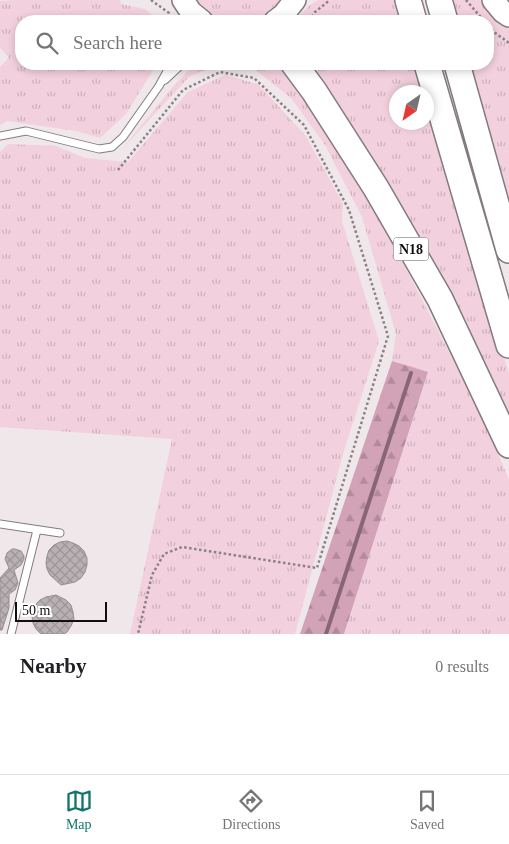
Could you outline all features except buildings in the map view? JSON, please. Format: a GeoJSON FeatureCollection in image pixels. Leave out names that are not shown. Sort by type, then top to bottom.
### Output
{"type":"FeatureCollection","features":[{"type":"Feature","properties":{"kind":"highway"},"geometry":{"type":"LineString","coordinates":[[408,0],[412,15]]}},
{"type":"Feature","properties":{"kind":"highway"},"geometry":{"type":"LineString","coordinates":[[439,0],[443,15]]}},
{"type":"Feature","properties":{"kind":"highway","name":"N18"},"geometry":{"type":"LineString","coordinates":[[298,70],[376,188],[440,299],[509,445]]}},
{"type":"Feature","properties":{"kind":"highway"},"geometry":{"type":"LineString","coordinates":[[429,70],[509,345]]}},
{"type":"Feature","properties":{"kind":"highway"},"geometry":{"type":"LineString","coordinates":[[459,70],[509,250]]}},
{"type":"Feature","properties":{"kind":"main road"},"geometry":{"type":"LineString","coordinates":[[283,15],[294,0]]}},
{"type":"Feature","properties":{"kind":"main road"},"geometry":{"type":"LineString","coordinates":[[493,0],[509,16]]}},
{"type":"Feature","properties":{"kind":"lane"},"geometry":{"type":"LineString","coordinates":[[0,136],[26,131],[98,149],[112,147],[123,137],[159,86],[168,70]]}},
{"type":"Feature","properties":{"kind":"lane"},"geometry":{"type":"LineString","coordinates":[[159,86],[176,70]]}},
{"type":"Feature","properties":{"kind":"lane"},"geometry":{"type":"LineString","coordinates":[[0,524],[60,533]]}},
{"type":"Feature","properties":{"kind":"lane"},"geometry":{"type":"LineString","coordinates":[[11,634],[37,530]]}},
{"type":"Feature","properties":{"kind":"path"},"geometry":{"type":"LineString","coordinates":[[151,0],[168,15]]}},
{"type":"Feature","properties":{"kind":"path"},"geometry":{"type":"LineString","coordinates":[[314,15],[330,0]]}},
{"type":"Feature","properties":{"kind":"path"},"geometry":{"type":"LineString","coordinates":[[466,0],[479,15]]}},
{"type":"Feature","properties":{"kind":"path"},"geometry":{"type":"LineString","coordinates":[[494,32],[509,43]]}},
{"type":"Feature","properties":{"kind":"path"},"geometry":{"type":"LineString","coordinates":[[118,170],[184,90],[220,72],[254,78],[304,125],[349,210],[388,336],[317,568],[182,547],[164,554],[152,575],[138,634]]}},
{"type":"Feature","properties":{"kind":"green space"},"geometry":{"type":"Polygon","coordinates":[[[120,0],[121,4],[145,9],[152,15],[15,15],[15,70],[153,70],[126,114],[100,138],[76,131],[7,121],[0,125],[0,67],[9,57],[0,48],[0,1],[120,0]]]}},
{"type":"Feature","properties":{"kind":"green space"},"geometry":{"type":"Polygon","coordinates":[[[195,0],[285,0],[270,15],[209,15],[205,13],[195,0]]]}},
{"type":"Feature","properties":{"kind":"green space"},"geometry":{"type":"Polygon","coordinates":[[[318,0],[397,0],[401,15],[300,15],[318,0]]]}},
{"type":"Feature","properties":{"kind":"green space"},"geometry":{"type":"Polygon","coordinates":[[[450,0],[480,0],[492,15],[454,15],[450,0]]]}},
{"type":"Feature","properties":{"kind":"green space"},"geometry":{"type":"Polygon","coordinates":[[[494,17],[509,29],[509,208],[470,70],[494,70],[494,17]]]}},
{"type":"Feature","properties":{"kind":"green space"},"geometry":{"type":"Polygon","coordinates":[[[189,70],[206,70],[190,76],[123,148],[176,83],[189,70]]]}},
{"type":"Feature","properties":{"kind":"green space"},"geometry":{"type":"Polygon","coordinates":[[[255,70],[287,70],[379,216],[484,420],[509,480],[509,634],[344,634],[428,373],[392,361],[396,334],[362,217],[325,145],[291,98],[255,70]]]}},
{"type":"Feature","properties":{"kind":"green space"},"geometry":{"type":"Polygon","coordinates":[[[308,70],[417,70],[422,85],[389,85],[389,130],[434,130],[434,124],[509,374],[509,434],[308,70]]]}},
{"type":"Feature","properties":{"kind":"green space"},"geometry":{"type":"Polygon","coordinates":[[[225,75],[258,84],[306,136],[343,204],[342,221],[379,341],[343,454],[295,634],[130,634],[172,439],[0,427],[0,152],[8,144],[56,146],[85,158],[128,162],[188,92],[225,75]]]}},
{"type":"Feature","properties":{"kind":"green space"},"geometry":{"type":"Polygon","coordinates":[[[392,361],[428,372],[344,634],[300,634],[392,361]]]}},
{"type":"Feature","properties":{"kind":"waterway"},"geometry":{"type":"LineString","coordinates":[[326,634],[411,373]]}}]}
